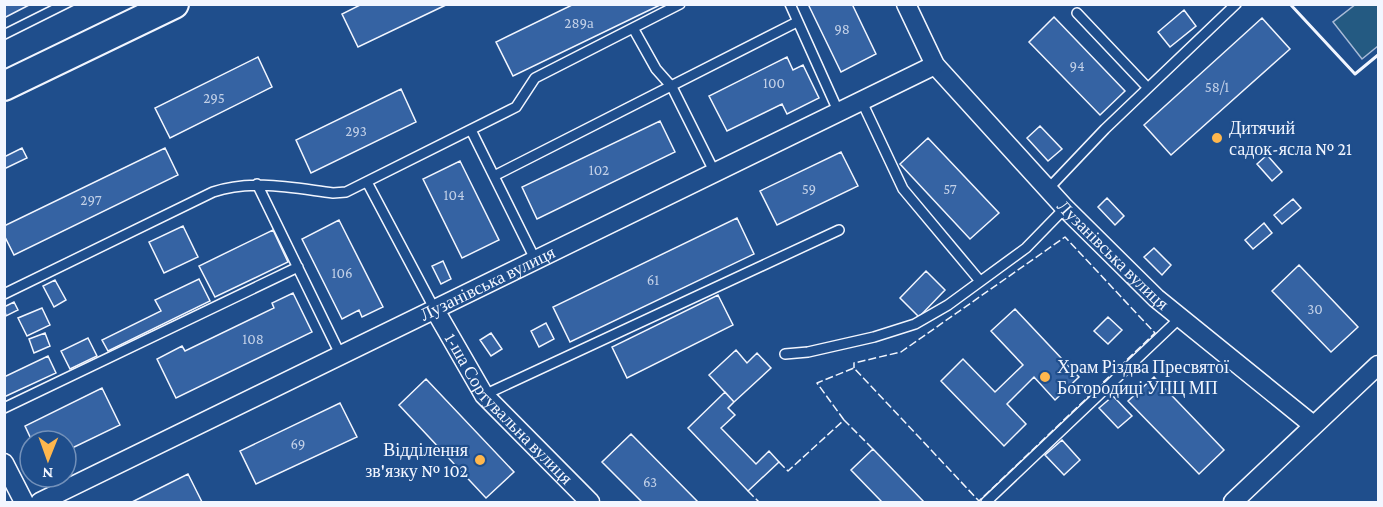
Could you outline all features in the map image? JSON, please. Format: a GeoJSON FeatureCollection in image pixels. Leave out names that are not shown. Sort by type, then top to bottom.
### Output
{"type":"FeatureCollection","features":[{"type":"Feature","properties":{"kind":"main road"},"geometry":{"type":"LineString","coordinates":[[4,86],[174,4]]}},
{"type":"Feature","properties":{"kind":"street","name":"Лузанівська вулиця"},"geometry":{"type":"LineString","coordinates":[[906,4],[935,65],[1065,208],[1156,298],[1313,425]]}},
{"type":"Feature","properties":{"kind":"street","name":"Лузанівська вулиця"},"geometry":{"type":"LineString","coordinates":[[40,502],[935,65]]}},
{"type":"Feature","properties":{"kind":"street","name":"1-ша Сортувальна вулиця"},"geometry":{"type":"LineString","coordinates":[[435,310],[484,395],[590,502]]}},
{"type":"Feature","properties":{"kind":"street"},"geometry":{"type":"LineString","coordinates":[[1233,502],[1378,365]]}},
{"type":"Feature","properties":{"kind":"street"},"geometry":{"type":"LineString","coordinates":[[4,463],[24,502]]}},
{"type":"Feature","properties":{"kind":"lane"},"geometry":{"type":"LineString","coordinates":[[4,294],[213,192],[241,185],[257,184],[333,193],[346,192],[516,107],[535,78],[680,4]]}},
{"type":"Feature","properties":{"kind":"lane"},"geometry":{"type":"LineString","coordinates":[[790,4],[839,113]]}},
{"type":"Feature","properties":{"kind":"lane"},"geometry":{"type":"LineString","coordinates":[[1048,189],[1105,129],[1229,7]]}},
{"type":"Feature","properties":{"kind":"lane"},"geometry":{"type":"LineString","coordinates":[[1077,13],[1148,88]]}},
{"type":"Feature","properties":{"kind":"lane"},"geometry":{"type":"LineString","coordinates":[[494,176],[797,22]]}},
{"type":"Feature","properties":{"kind":"lane"},"geometry":{"type":"LineString","coordinates":[[633,28],[656,69],[672,87],[716,173]]}},
{"type":"Feature","properties":{"kind":"lane"},"geometry":{"type":"LineString","coordinates":[[862,102],[903,189],[980,281]]}},
{"type":"Feature","properties":{"kind":"lane"},"geometry":{"type":"LineString","coordinates":[[471,130],[536,261]]}},
{"type":"Feature","properties":{"kind":"lane"},"geometry":{"type":"LineString","coordinates":[[367,182],[435,310]]}},
{"type":"Feature","properties":{"kind":"lane"},"geometry":{"type":"LineString","coordinates":[[257,184],[341,356]]}},
{"type":"Feature","properties":{"kind":"lane"},"geometry":{"type":"LineString","coordinates":[[785,354],[808,352],[874,337],[915,324],[948,305],[1026,248],[1065,208]]}},
{"type":"Feature","properties":{"kind":"lane"},"geometry":{"type":"LineString","coordinates":[[484,395],[839,230]]}},
{"type":"Feature","properties":{"kind":"lane"},"geometry":{"type":"LineString","coordinates":[[4,408],[298,267]]}},
{"type":"Feature","properties":{"kind":"lane"},"geometry":{"type":"LineString","coordinates":[[986,502],[1181,317]]}},
{"type":"Feature","properties":{"kind":"shaded area"},"geometry":{"type":"Polygon","coordinates":[[[1356,4],[1378,5],[1378,46],[1362,59],[1333,22],[1356,4]]]}},
{"type":"Feature","properties":{"kind":"building"},"geometry":{"type":"Polygon","coordinates":[[[4,4],[31,4],[4,18],[4,4]]]}},
{"type":"Feature","properties":{"kind":"building"},"geometry":{"type":"Polygon","coordinates":[[[362,4],[448,4],[358,47],[342,14],[362,4]]]}},
{"type":"Feature","properties":{"kind":"building"},"geometry":{"type":"Polygon","coordinates":[[[574,4],[662,4],[513,76],[496,42],[574,4]]]}},
{"type":"Feature","properties":{"kind":"building"},"geometry":{"type":"Polygon","coordinates":[[[808,4],[852,4],[876,54],[841,72],[808,4]]]}},
{"type":"Feature","properties":{"kind":"building"},"geometry":{"type":"Polygon","coordinates":[[[1184,10],[1196,26],[1170,47],[1158,32],[1184,10]]]}},
{"type":"Feature","properties":{"kind":"building"},"geometry":{"type":"Polygon","coordinates":[[[1054,17],[1125,91],[1100,115],[1029,42],[1054,17]]]}},
{"type":"Feature","properties":{"kind":"building"},"geometry":{"type":"Polygon","coordinates":[[[1262,18],[1290,49],[1171,155],[1144,125],[1262,18]]]}},
{"type":"Feature","properties":{"kind":"building"},"geometry":{"type":"Polygon","coordinates":[[[258,57],[272,87],[170,138],[155,108],[258,57]]]}},
{"type":"Feature","properties":{"kind":"building"},"geometry":{"type":"Polygon","coordinates":[[[787,57],[793,70],[803,65],[819,98],[787,114],[782,104],[727,131],[709,96],[787,57]]]}},
{"type":"Feature","properties":{"kind":"building"},"geometry":{"type":"Polygon","coordinates":[[[401,89],[416,122],[311,173],[296,140],[401,89]]]}},
{"type":"Feature","properties":{"kind":"building"},"geometry":{"type":"Polygon","coordinates":[[[660,121],[675,152],[537,219],[522,187],[660,121]]]}},
{"type":"Feature","properties":{"kind":"building"},"geometry":{"type":"Polygon","coordinates":[[[1040,126],[1062,149],[1048,161],[1027,138],[1040,126]]]}},
{"type":"Feature","properties":{"kind":"building"},"geometry":{"type":"Polygon","coordinates":[[[928,138],[999,213],[970,239],[900,164],[928,138]]]}},
{"type":"Feature","properties":{"kind":"building"},"geometry":{"type":"Polygon","coordinates":[[[22,148],[27,158],[4,169],[4,157],[22,148]]]}},
{"type":"Feature","properties":{"kind":"building"},"geometry":{"type":"Polygon","coordinates":[[[165,148],[178,175],[14,255],[4,235],[4,226],[165,148]]]}},
{"type":"Feature","properties":{"kind":"building"},"geometry":{"type":"Polygon","coordinates":[[[841,152],[858,186],[777,225],[760,191],[841,152]]]}},
{"type":"Feature","properties":{"kind":"building"},"geometry":{"type":"Polygon","coordinates":[[[1267,155],[1282,172],[1272,181],[1257,164],[1267,155]]]}},
{"type":"Feature","properties":{"kind":"building"},"geometry":{"type":"Polygon","coordinates":[[[460,161],[499,240],[462,258],[423,179],[460,161]]]}},
{"type":"Feature","properties":{"kind":"building"},"geometry":{"type":"Polygon","coordinates":[[[1107,198],[1124,216],[1115,225],[1098,207],[1107,198]]]}},
{"type":"Feature","properties":{"kind":"building"},"geometry":{"type":"Polygon","coordinates":[[[1293,199],[1301,208],[1282,224],[1274,215],[1293,199]]]}},
{"type":"Feature","properties":{"kind":"building"},"geometry":{"type":"Polygon","coordinates":[[[737,218],[754,254],[570,342],[553,307],[737,218]]]}},
{"type":"Feature","properties":{"kind":"building"},"geometry":{"type":"Polygon","coordinates":[[[339,220],[383,307],[362,317],[359,310],[342,319],[302,239],[339,220]]]}},
{"type":"Feature","properties":{"kind":"building"},"geometry":{"type":"Polygon","coordinates":[[[1264,223],[1272,233],[1253,249],[1245,240],[1264,223]]]}},
{"type":"Feature","properties":{"kind":"building"},"geometry":{"type":"Polygon","coordinates":[[[183,226],[198,257],[164,273],[149,242],[183,226]]]}},
{"type":"Feature","properties":{"kind":"building"},"geometry":{"type":"Polygon","coordinates":[[[273,230],[288,262],[215,297],[199,266],[273,230]]]}},
{"type":"Feature","properties":{"kind":"building"},"geometry":{"type":"Polygon","coordinates":[[[1154,248],[1171,265],[1162,275],[1144,257],[1154,248]]]}},
{"type":"Feature","properties":{"kind":"building"},"geometry":{"type":"Polygon","coordinates":[[[443,261],[451,279],[441,284],[432,266],[443,261]]]}},
{"type":"Feature","properties":{"kind":"building"},"geometry":{"type":"Polygon","coordinates":[[[1299,265],[1358,327],[1331,352],[1272,291],[1299,265]]]}},
{"type":"Feature","properties":{"kind":"building"},"geometry":{"type":"Polygon","coordinates":[[[926,271],[945,290],[919,317],[900,298],[926,271]]]}},
{"type":"Feature","properties":{"kind":"building"},"geometry":{"type":"Polygon","coordinates":[[[199,279],[210,301],[108,351],[102,340],[161,311],[155,300],[199,279]]]}},
{"type":"Feature","properties":{"kind":"building"},"geometry":{"type":"Polygon","coordinates":[[[55,280],[66,300],[54,307],[43,286],[55,280]]]}},
{"type":"Feature","properties":{"kind":"building"},"geometry":{"type":"Polygon","coordinates":[[[293,293],[312,332],[176,398],[157,359],[182,346],[185,351],[274,308],[272,303],[293,293]]]}},
{"type":"Feature","properties":{"kind":"building"},"geometry":{"type":"Polygon","coordinates":[[[718,295],[733,325],[627,378],[612,347],[718,295]]]}},
{"type":"Feature","properties":{"kind":"building"},"geometry":{"type":"Polygon","coordinates":[[[14,302],[18,310],[6,316],[4,307],[14,302]]]}},
{"type":"Feature","properties":{"kind":"building"},"geometry":{"type":"Polygon","coordinates":[[[42,308],[50,325],[27,336],[18,318],[42,308]]]}},
{"type":"Feature","properties":{"kind":"building","name":"Храм Різдва Пресвятої Богородиці УПЦ МП"},"geometry":{"type":"Polygon","coordinates":[[[1015,309],[1079,377],[1055,400],[1034,377],[1007,404],[1026,424],[1004,446],[941,381],[963,359],[995,392],[1023,365],[991,331],[1015,309]]]}},
{"type":"Feature","properties":{"kind":"building"},"geometry":{"type":"Polygon","coordinates":[[[1108,317],[1122,330],[1108,344],[1094,331],[1108,317]]]}},
{"type":"Feature","properties":{"kind":"building"},"geometry":{"type":"Polygon","coordinates":[[[546,323],[554,339],[539,347],[531,331],[546,323]]]}},
{"type":"Feature","properties":{"kind":"building"},"geometry":{"type":"Polygon","coordinates":[[[45,333],[50,346],[34,353],[29,339],[45,333]]]}},
{"type":"Feature","properties":{"kind":"building"},"geometry":{"type":"Polygon","coordinates":[[[491,333],[502,349],[491,356],[480,340],[491,333]]]}},
{"type":"Feature","properties":{"kind":"building"},"geometry":{"type":"Polygon","coordinates":[[[88,338],[97,356],[70,369],[61,351],[88,338]]]}},
{"type":"Feature","properties":{"kind":"building"},"geometry":{"type":"Polygon","coordinates":[[[736,350],[747,363],[757,353],[771,368],[734,402],[709,375],[736,350]]]}},
{"type":"Feature","properties":{"kind":"building"},"geometry":{"type":"Polygon","coordinates":[[[48,356],[56,373],[4,397],[4,377],[48,356]]]}},
{"type":"Feature","properties":{"kind":"building"},"geometry":{"type":"Polygon","coordinates":[[[1154,377],[1224,450],[1199,474],[1128,401],[1154,377]]]}},
{"type":"Feature","properties":{"kind":"building"},"geometry":{"type":"Polygon","coordinates":[[[426,379],[514,472],[486,498],[399,405],[426,379]]]}},
{"type":"Feature","properties":{"kind":"building"},"geometry":{"type":"Polygon","coordinates":[[[102,388],[120,425],[78,445],[78,429],[26,429],[25,426],[102,388]]]}},
{"type":"Feature","properties":{"kind":"building"},"geometry":{"type":"Polygon","coordinates":[[[725,392],[734,402],[728,408],[735,415],[721,428],[756,464],[769,451],[779,462],[748,491],[688,428],[725,392]]]}},
{"type":"Feature","properties":{"kind":"building"},"geometry":{"type":"Polygon","coordinates":[[[1113,396],[1132,416],[1118,428],[1099,408],[1113,396]]]}},
{"type":"Feature","properties":{"kind":"building"},"geometry":{"type":"Polygon","coordinates":[[[340,403],[357,437],[256,484],[240,451],[340,403]]]}},
{"type":"Feature","properties":{"kind":"building"},"geometry":{"type":"Polygon","coordinates":[[[631,434],[698,502],[642,502],[602,462],[631,434]]]}},
{"type":"Feature","properties":{"kind":"building"},"geometry":{"type":"Polygon","coordinates":[[[1062,440],[1080,460],[1064,475],[1045,455],[1062,440]]]}},
{"type":"Feature","properties":{"kind":"building"},"geometry":{"type":"Polygon","coordinates":[[[873,449],[924,502],[882,502],[851,470],[873,449]]]}},
{"type":"Feature","properties":{"kind":"building"},"geometry":{"type":"Polygon","coordinates":[[[188,474],[202,502],[132,502],[188,474]]]}},
{"type":"Feature","properties":{"kind":"tram line"},"geometry":{"type":"LineString","coordinates":[[4,29],[54,4]]}},
{"type":"Feature","properties":{"kind":"tram line"},"geometry":{"type":"LineString","coordinates":[[4,40],[76,4]]}},
{"type":"Feature","properties":{"kind":"fence"},"geometry":{"type":"LineString","coordinates":[[844,420],[817,383],[854,368],[979,501],[1155,333],[1065,237],[901,352],[854,363],[854,368]]}},
{"type":"Feature","properties":{"kind":"fence"},"geometry":{"type":"LineString","coordinates":[[779,462],[788,471],[844,420],[873,449]]}},
{"type":"Feature","properties":{"kind":"fence"},"geometry":{"type":"LineString","coordinates":[[748,491],[759,502]]}},
{"type":"Feature","properties":{"kind":"wall"},"geometry":{"type":"LineString","coordinates":[[1290,4],[1355,74],[1378,55]]}},
{"type":"Feature","properties":{"kind":"place","name":"Дитячий садок-ясла № 21"},"geometry":{"type":"Point","coordinates":[1217,138]}},
{"type":"Feature","properties":{"kind":"place","name":"Храм Різдва Пресвятої Богородиці УПЦ МП"},"geometry":{"type":"Point","coordinates":[1045,377]}},
{"type":"Feature","properties":{"kind":"place","name":"Відділення зв'язку № 102"},"geometry":{"type":"Point","coordinates":[480,460]}}]}
